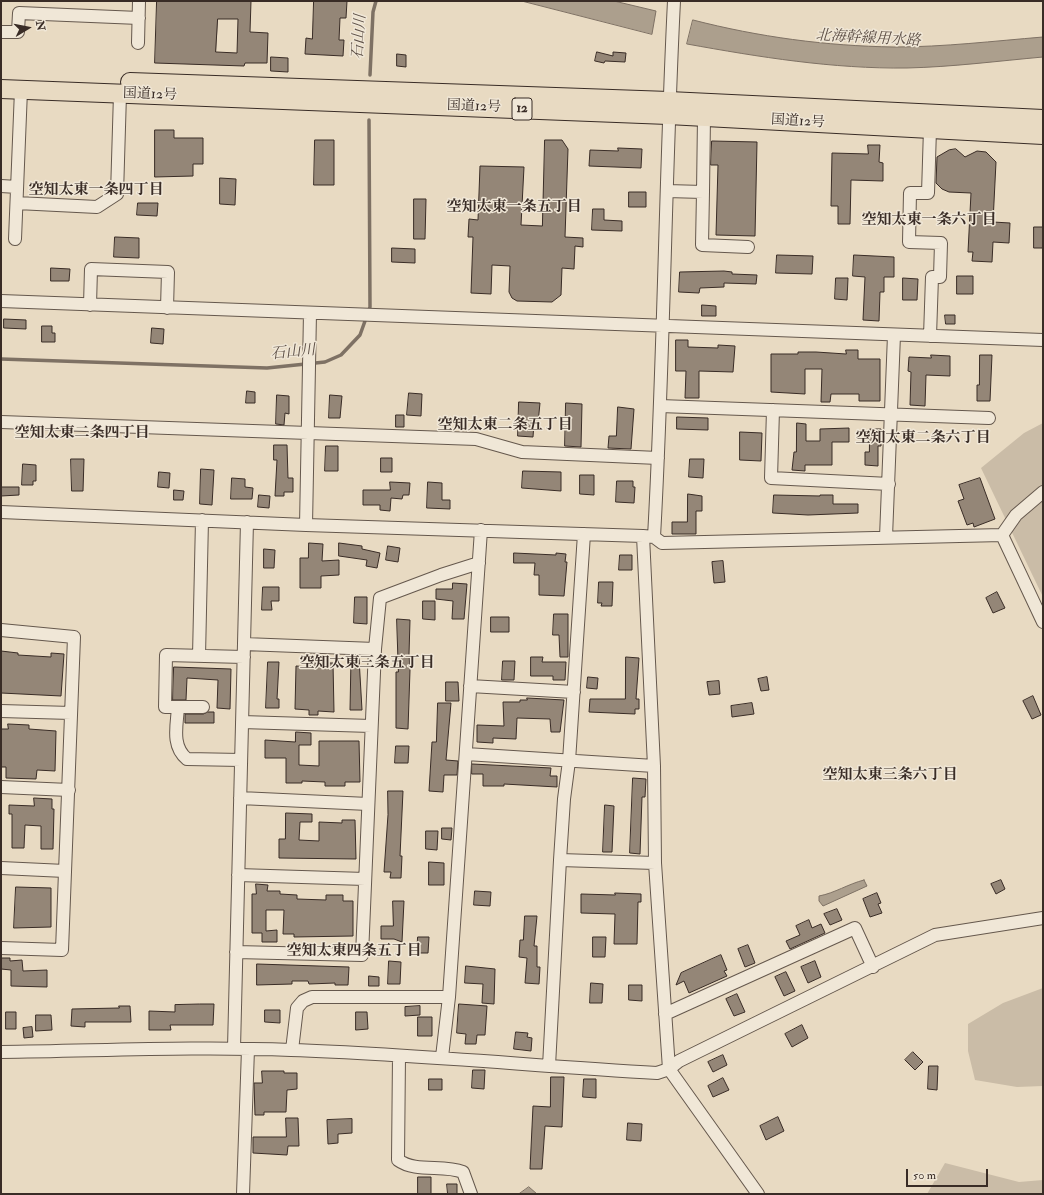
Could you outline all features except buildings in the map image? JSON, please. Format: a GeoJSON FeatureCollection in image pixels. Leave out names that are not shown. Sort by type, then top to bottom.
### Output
{"type":"FeatureCollection","features":[{"type":"Feature","properties":{"kind":"highway","name":"国道12号"},"geometry":{"type":"LineString","coordinates":[[1,77],[669,108],[704,117],[1043,135]]}},
{"type":"Feature","properties":{"kind":"highway","name":"国道12号"},"geometry":{"type":"LineString","coordinates":[[1,89],[120,94],[1043,119]]}},
{"type":"Feature","properties":{"kind":"street"},"geometry":{"type":"LineString","coordinates":[[138,43],[139,1]]}},
{"type":"Feature","properties":{"kind":"street"},"geometry":{"type":"LineString","coordinates":[[674,1],[666,191],[658,458],[648,537],[656,863],[665,1014],[669,1069],[758,1194]]}},
{"type":"Feature","properties":{"kind":"street"},"geometry":{"type":"LineString","coordinates":[[1,32],[18,32],[19,13],[139,18]]}},
{"type":"Feature","properties":{"kind":"street"},"geometry":{"type":"LineString","coordinates":[[15,239],[21,90]]}},
{"type":"Feature","properties":{"kind":"street"},"geometry":{"type":"LineString","coordinates":[[17,203],[97,207],[117,194],[120,94]]}},
{"type":"Feature","properties":{"kind":"street"},"geometry":{"type":"LineString","coordinates":[[704,117],[702,245],[748,247]]}},
{"type":"Feature","properties":{"kind":"street"},"geometry":{"type":"LineString","coordinates":[[930,129],[928,193],[910,193],[909,242],[941,243],[940,278],[932,277],[930,336]]}},
{"type":"Feature","properties":{"kind":"street"},"geometry":{"type":"LineString","coordinates":[[1,186],[17,187]]}},
{"type":"Feature","properties":{"kind":"street"},"geometry":{"type":"LineString","coordinates":[[666,191],[703,192]]}},
{"type":"Feature","properties":{"kind":"street"},"geometry":{"type":"LineString","coordinates":[[90,305],[91,269],[168,272],[167,308]]}},
{"type":"Feature","properties":{"kind":"street"},"geometry":{"type":"LineString","coordinates":[[1,301],[1043,340]]}},
{"type":"Feature","properties":{"kind":"street"},"geometry":{"type":"LineString","coordinates":[[306,525],[310,313]]}},
{"type":"Feature","properties":{"kind":"street"},"geometry":{"type":"LineString","coordinates":[[886,537],[894,335]]}},
{"type":"Feature","properties":{"kind":"street"},"geometry":{"type":"LineString","coordinates":[[660,406],[989,418]]}},
{"type":"Feature","properties":{"kind":"street"},"geometry":{"type":"LineString","coordinates":[[773,410],[771,478],[888,484]]}},
{"type":"Feature","properties":{"kind":"street"},"geometry":{"type":"LineString","coordinates":[[1,422],[476,439],[522,452],[658,458]]}},
{"type":"Feature","properties":{"kind":"street"},"geometry":{"type":"LineString","coordinates":[[1002,535],[1016,515],[1043,492]]}},
{"type":"Feature","properties":{"kind":"street"},"geometry":{"type":"LineString","coordinates":[[1,512],[306,525],[648,537],[662,543],[1002,535]]}},
{"type":"Feature","properties":{"kind":"street"},"geometry":{"type":"LineString","coordinates":[[198,656],[202,520]]}},
{"type":"Feature","properties":{"kind":"street"},"geometry":{"type":"LineString","coordinates":[[234,1048],[247,522]]}},
{"type":"Feature","properties":{"kind":"street"},"geometry":{"type":"LineString","coordinates":[[442,1057],[448,998],[481,530]]}},
{"type":"Feature","properties":{"kind":"street"},"geometry":{"type":"LineString","coordinates":[[549,1066],[564,799],[570,761],[584,534]]}},
{"type":"Feature","properties":{"kind":"street"},"geometry":{"type":"LineString","coordinates":[[1002,535],[1043,622]]}},
{"type":"Feature","properties":{"kind":"street"},"geometry":{"type":"LineString","coordinates":[[236,952],[362,955],[371,726],[375,650],[380,598],[441,575],[479,563]]}},
{"type":"Feature","properties":{"kind":"street"},"geometry":{"type":"LineString","coordinates":[[1,630],[74,637],[62,950],[1,948]]}},
{"type":"Feature","properties":{"kind":"street"},"geometry":{"type":"LineString","coordinates":[[244,644],[375,650]]}},
{"type":"Feature","properties":{"kind":"street"},"geometry":{"type":"LineString","coordinates":[[203,708],[165,708],[166,655],[244,658]]}},
{"type":"Feature","properties":{"kind":"street"},"geometry":{"type":"LineString","coordinates":[[470,686],[574,692]]}},
{"type":"Feature","properties":{"kind":"street"},"geometry":{"type":"LineString","coordinates":[[178,708],[176,741],[180,753],[187,759],[241,760]]}},
{"type":"Feature","properties":{"kind":"street"},"geometry":{"type":"LineString","coordinates":[[1,710],[71,713]]}},
{"type":"Feature","properties":{"kind":"street"},"geometry":{"type":"LineString","coordinates":[[242,722],[371,726]]}},
{"type":"Feature","properties":{"kind":"street"},"geometry":{"type":"LineString","coordinates":[[466,754],[654,766]]}},
{"type":"Feature","properties":{"kind":"street"},"geometry":{"type":"LineString","coordinates":[[1,788],[68,790]]}},
{"type":"Feature","properties":{"kind":"street"},"geometry":{"type":"LineString","coordinates":[[240,798],[368,804]]}},
{"type":"Feature","properties":{"kind":"street"},"geometry":{"type":"LineString","coordinates":[[560,860],[656,863]]}},
{"type":"Feature","properties":{"kind":"street"},"geometry":{"type":"LineString","coordinates":[[1,868],[65,871]]}},
{"type":"Feature","properties":{"kind":"street"},"geometry":{"type":"LineString","coordinates":[[238,875],[365,879]]}},
{"type":"Feature","properties":{"kind":"street"},"geometry":{"type":"LineString","coordinates":[[1,1052],[234,1048],[442,1057],[657,1073],[669,1069],[679,1061],[936,935],[1043,918]]}},
{"type":"Feature","properties":{"kind":"street"},"geometry":{"type":"LineString","coordinates":[[665,1014],[855,928],[873,967]]}},
{"type":"Feature","properties":{"kind":"street"},"geometry":{"type":"LineString","coordinates":[[292,1050],[297,1008],[303,1001],[312,997],[448,998]]}},
{"type":"Feature","properties":{"kind":"street"},"geometry":{"type":"LineString","coordinates":[[243,1194],[248,1049]]}},
{"type":"Feature","properties":{"kind":"street"},"geometry":{"type":"LineString","coordinates":[[399,1056],[398,1160],[406,1166],[455,1169],[464,1172],[471,1194]]}},
{"type":"Feature","properties":{"kind":"shaded area"},"geometry":{"type":"Polygon","coordinates":[[[522,1],[614,1],[656,11],[652,34],[522,1]]]}},
{"type":"Feature","properties":{"kind":"shaded area"},"geometry":{"type":"Polygon","coordinates":[[[693,20],[768,36],[843,45],[894,47],[931,46],[1043,37],[1043,57],[907,68],[879,68],[824,64],[769,58],[687,44],[693,20]]]}},
{"type":"Feature","properties":{"kind":"shaded area"},"geometry":{"type":"Polygon","coordinates":[[[1043,423],[1043,597],[981,468],[1024,433],[1043,423]]]}},
{"type":"Feature","properties":{"kind":"shaded area"},"geometry":{"type":"Polygon","coordinates":[[[864,880],[867,886],[823,906],[819,901],[819,896],[864,880]]]}},
{"type":"Feature","properties":{"kind":"shaded area"},"geometry":{"type":"Polygon","coordinates":[[[1043,988],[1043,1086],[1017,1087],[975,1080],[968,1051],[968,1024],[1003,1003],[1043,988]]]}},
{"type":"Feature","properties":{"kind":"shaded area"},"geometry":{"type":"Polygon","coordinates":[[[945,1163],[1019,1182],[1043,1180],[1043,1194],[927,1194],[945,1163]]]}},
{"type":"Feature","properties":{"kind":"shaded area"},"geometry":{"type":"Polygon","coordinates":[[[529,1187],[537,1194],[519,1194],[529,1187]]]}},
{"type":"Feature","properties":{"kind":"waterway","name":"石山川"},"geometry":{"type":"LineString","coordinates":[[370,75],[373,12],[376,1]]}},
{"type":"Feature","properties":{"kind":"waterway","name":"石山川"},"geometry":{"type":"LineString","coordinates":[[1,359],[267,368],[325,362],[341,355],[360,335],[370,307],[369,120]]}},
{"type":"Feature","properties":{"kind":"district","name":"空知太東一条四丁目"},"geometry":{"type":"Point","coordinates":[96,191]}},
{"type":"Feature","properties":{"kind":"district","name":"空知太東一条五丁目"},"geometry":{"type":"Point","coordinates":[514,208]}},
{"type":"Feature","properties":{"kind":"district","name":"空知太東一条六丁目"},"geometry":{"type":"Point","coordinates":[929,221]}},
{"type":"Feature","properties":{"kind":"district","name":"空知太東二条五丁目"},"geometry":{"type":"Point","coordinates":[505,426]}},
{"type":"Feature","properties":{"kind":"district","name":"空知太東二条四丁目"},"geometry":{"type":"Point","coordinates":[82,434]}},
{"type":"Feature","properties":{"kind":"district","name":"空知太東二条六丁目"},"geometry":{"type":"Point","coordinates":[923,439]}},
{"type":"Feature","properties":{"kind":"district","name":"空知太東三条五丁目"},"geometry":{"type":"Point","coordinates":[367,664]}},
{"type":"Feature","properties":{"kind":"district","name":"空知太東三条六丁目"},"geometry":{"type":"Point","coordinates":[890,776]}},
{"type":"Feature","properties":{"kind":"district","name":"空知太東四条五丁目"},"geometry":{"type":"Point","coordinates":[354,952]}},
{"type":"Feature","properties":{"kind":"water label","name":"北海幹線用水路"},"geometry":{"type":"Point","coordinates":[868,39]}}]}
